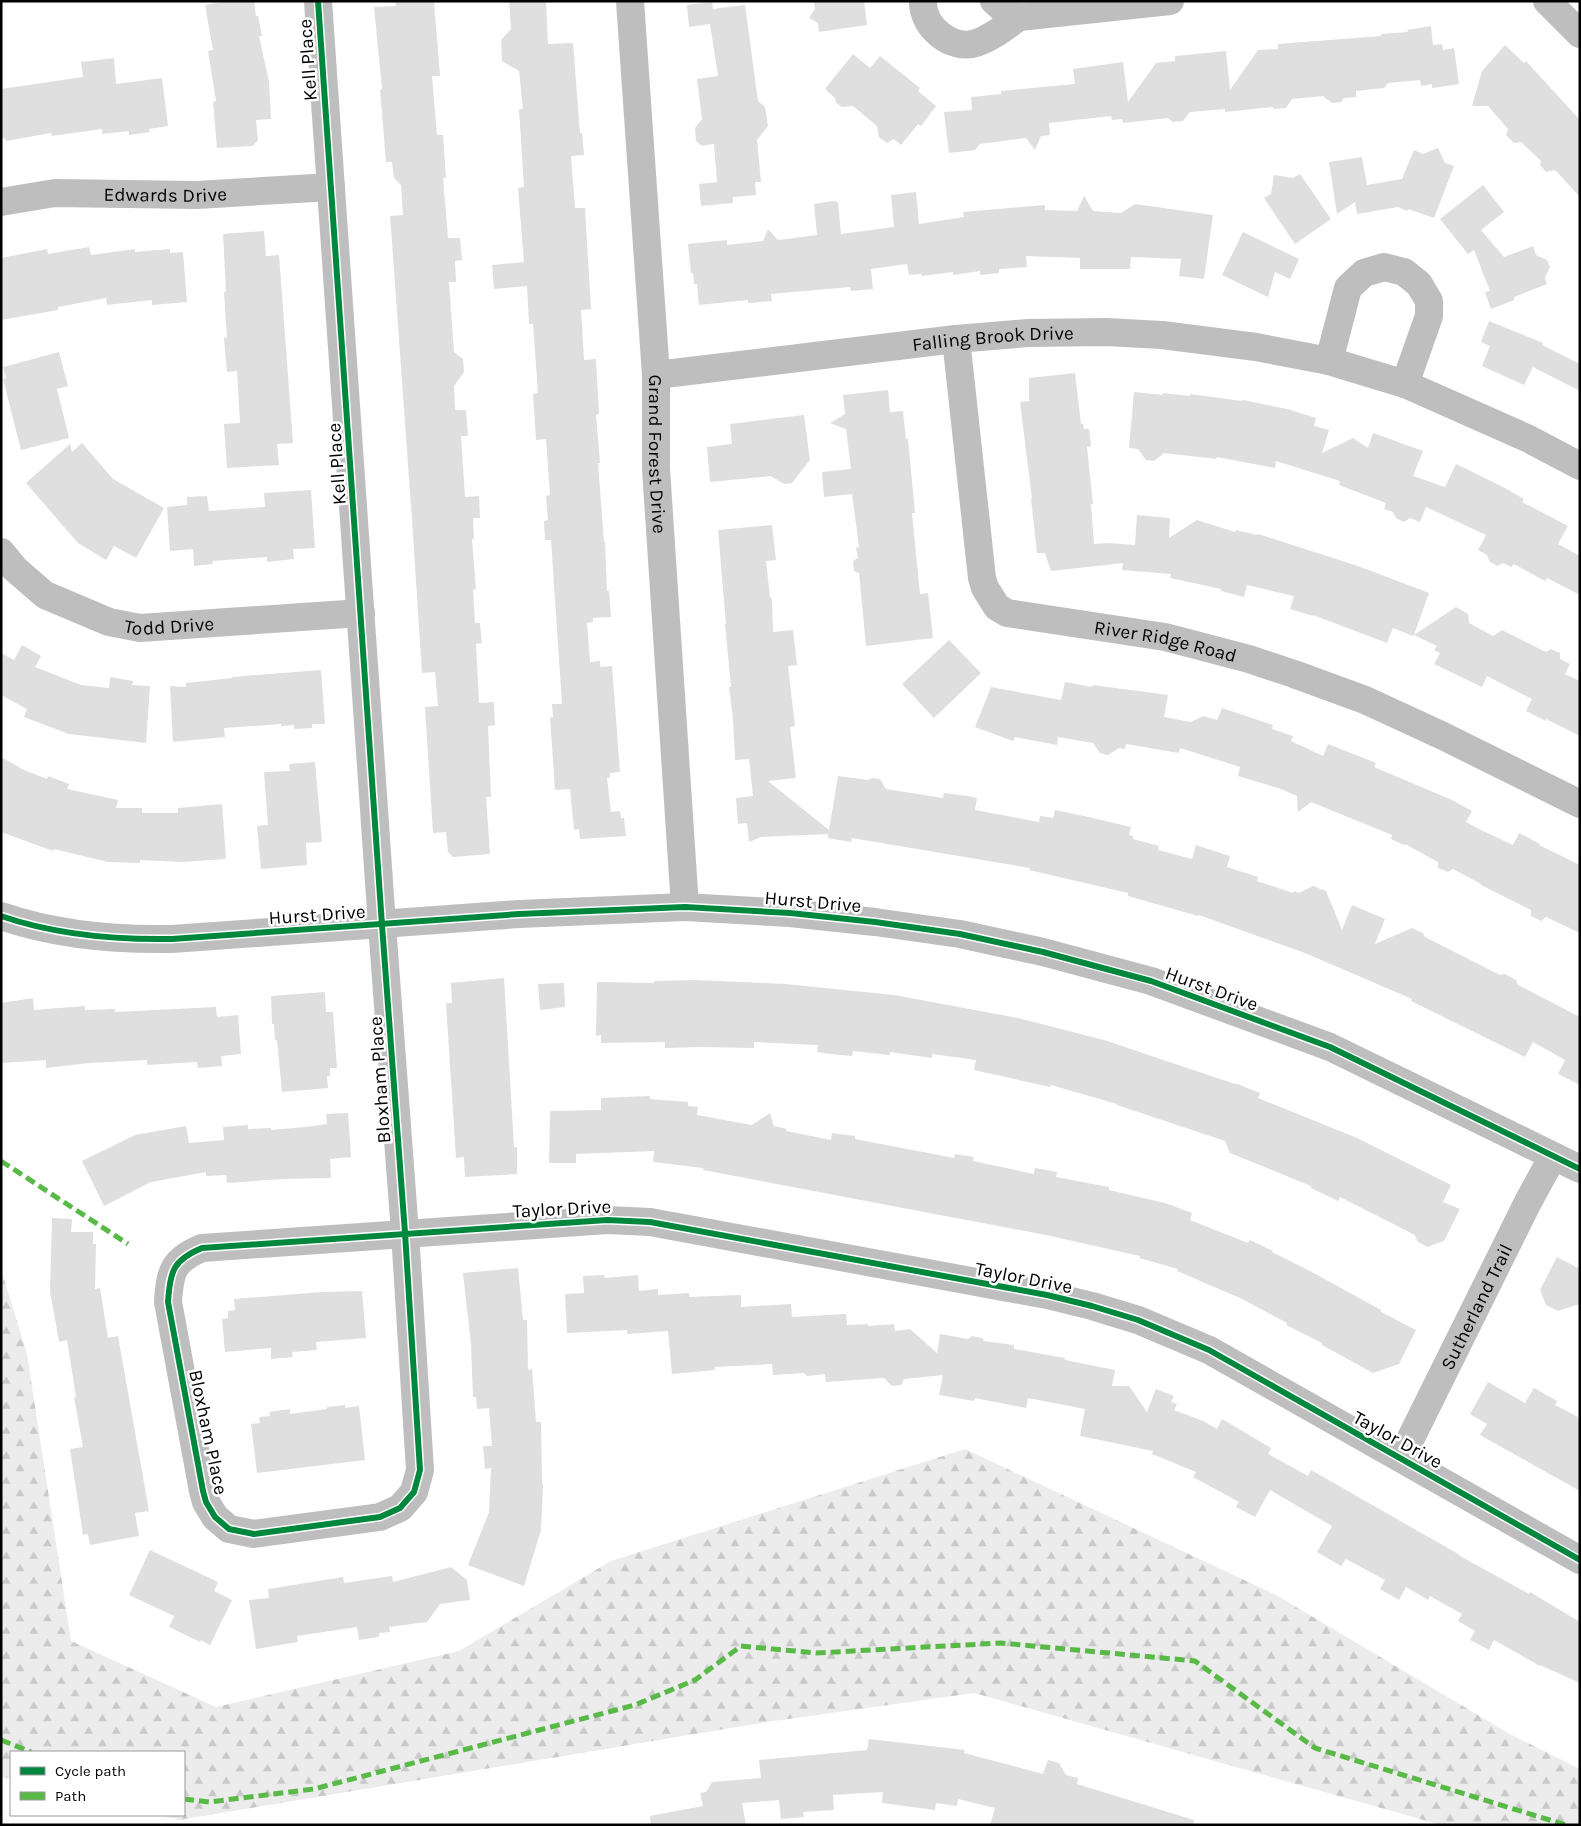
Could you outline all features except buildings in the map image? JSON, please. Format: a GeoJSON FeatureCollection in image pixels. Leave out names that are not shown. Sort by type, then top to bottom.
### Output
{"type":"FeatureCollection","features":[{"type":"Feature","properties":{"kind":"street","name":"Kell Place"},"geometry":{"type":"LineString","coordinates":[[318,1],[382,924]]}},
{"type":"Feature","properties":{"kind":"street","name":"Grand Forest Drive"},"geometry":{"type":"LineString","coordinates":[[630,1],[656,375],[656,469],[685,908]]}},
{"type":"Feature","properties":{"kind":"street"},"geometry":{"type":"LineString","coordinates":[[923,1],[930,25],[944,37],[962,44],[974,44],[986,39],[1020,17],[1170,1]]}},
{"type":"Feature","properties":{"kind":"street"},"geometry":{"type":"LineString","coordinates":[[994,1],[1005,11],[1020,17]]}},
{"type":"Feature","properties":{"kind":"street"},"geometry":{"type":"LineString","coordinates":[[1547,1],[1580,34]]}},
{"type":"Feature","properties":{"kind":"street","name":"Edwards Drive"},"geometry":{"type":"LineString","coordinates":[[1,202],[55,194],[197,195],[331,188]]}},
{"type":"Feature","properties":{"kind":"street"},"geometry":{"type":"LineString","coordinates":[[1329,361],[1348,288],[1364,273],[1384,267],[1404,272],[1419,284],[1429,301],[1430,316],[1405,384]]}},
{"type":"Feature","properties":{"kind":"street","name":"Falling Brook Drive"},"geometry":{"type":"LineString","coordinates":[[656,375],[956,339],[1028,333],[1106,332],[1162,335],[1256,347],[1329,361],[1405,384],[1529,439],[1580,466]]}},
{"type":"Feature","properties":{"kind":"street","name":"River Ridge Road"},"geometry":{"type":"LineString","coordinates":[[956,339],[982,578],[985,588],[997,608],[1018,616],[1087,624],[1165,637],[1249,659],[1294,674],[1365,700],[1443,736],[1580,804]]}},
{"type":"Feature","properties":{"kind":"street","name":"Todd Drive"},"geometry":{"type":"LineString","coordinates":[[1,552],[15,569],[46,595],[109,622],[140,628],[361,613]]}},
{"type":"Feature","properties":{"kind":"street","name":"Hurst Drive"},"geometry":{"type":"LineString","coordinates":[[1,916],[47,928],[93,936],[129,939],[172,939],[519,914],[685,908],[739,909],[875,922],[960,934],[1043,952],[1151,981],[1330,1047],[1580,1170]]}},
{"type":"Feature","properties":{"kind":"street","name":"Bloxham Place"},"geometry":{"type":"LineString","coordinates":[[382,924],[405,1233],[420,1470],[414,1492],[400,1508],[380,1517],[254,1534],[229,1529],[215,1517],[206,1502],[203,1491],[168,1302],[169,1283],[176,1265],[190,1253],[202,1248],[405,1233]]}},
{"type":"Feature","properties":{"kind":"street","name":"Sutherland Trail"},"geometry":{"type":"LineString","coordinates":[[1401,1458],[1528,1202],[1553,1156]]}},
{"type":"Feature","properties":{"kind":"street","name":"Taylor Drive"},"geometry":{"type":"LineString","coordinates":[[405,1233],[607,1220],[650,1222],[1092,1306],[1138,1320],[1193,1343],[1580,1560]]}},
{"type":"Feature","properties":{"kind":"green space"},"geometry":{"type":"Polygon","coordinates":[[[1,1269],[27,1354],[71,1641],[216,1707],[459,1651],[611,1561],[965,1449],[1276,1595],[1508,1733],[1580,1769],[1580,1825],[1441,1825],[974,1693],[767,1722],[179,1820],[164,1816],[185,1816],[185,1751],[10,1751],[10,1779],[1,1777],[1,1269]]]}},
{"type":"Feature","properties":{"kind":"marked path"},"geometry":{"type":"LineString","coordinates":[[1,1161],[128,1244]]}},
{"type":"Feature","properties":{"kind":"marked path"},"geometry":{"type":"LineString","coordinates":[[185,1799],[209,1802],[314,1789],[635,1705],[695,1680],[741,1646],[816,1653],[1001,1643],[1195,1661],[1315,1748],[1566,1825]]}},
{"type":"Feature","properties":{"kind":"marked path"},"geometry":{"type":"LineString","coordinates":[[1,1740],[28,1751]]}},
{"type":"Feature","properties":{"kind":"cycle path"},"geometry":{"type":"LineString","coordinates":[[318,1],[405,1233],[420,1470],[414,1492],[400,1508],[380,1517],[254,1534],[229,1529],[215,1517],[206,1502],[203,1491],[168,1302],[172,1274],[179,1262],[185,1257],[202,1248],[607,1220],[650,1222],[1047,1295],[1138,1320],[1209,1350],[1580,1560]]}},
{"type":"Feature","properties":{"kind":"cycle path"},"geometry":{"type":"LineString","coordinates":[[1,916],[43,928],[85,935],[172,939],[519,914],[685,907],[790,913],[960,934],[1043,952],[1151,981],[1330,1047],[1580,1169]]}}]}
